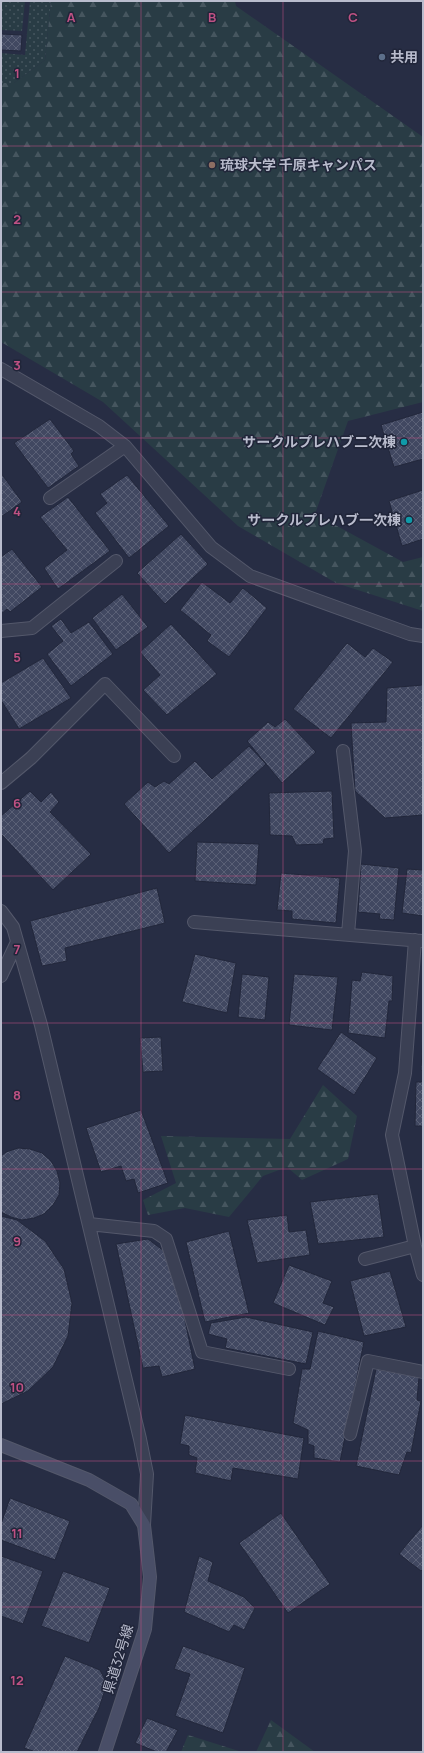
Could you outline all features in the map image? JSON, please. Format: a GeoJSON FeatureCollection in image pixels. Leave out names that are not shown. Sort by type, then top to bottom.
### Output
{"type":"FeatureCollection","features":[{"type":"Feature","properties":{"kind":"main road","name":"県道32号線"},"geometry":{"type":"LineString","coordinates":[[1,1445],[89,1480],[131,1504],[144,1525],[150,1577],[145,1630],[105,1752]]}},
{"type":"Feature","properties":{"kind":"street"},"geometry":{"type":"LineString","coordinates":[[1,370],[100,426],[125,446],[211,547],[250,576],[410,634],[423,636]]}},
{"type":"Feature","properties":{"kind":"street"},"geometry":{"type":"LineString","coordinates":[[50,498],[125,446]]}},
{"type":"Feature","properties":{"kind":"street"},"geometry":{"type":"LineString","coordinates":[[1,631],[32,628],[116,561]]}},
{"type":"Feature","properties":{"kind":"street"},"geometry":{"type":"LineString","coordinates":[[1,783],[31,758],[105,684],[174,756]]}},
{"type":"Feature","properties":{"kind":"street"},"geometry":{"type":"LineString","coordinates":[[343,751],[355,851],[348,934]]}},
{"type":"Feature","properties":{"kind":"street"},"geometry":{"type":"LineString","coordinates":[[1,911],[13,927],[41,1025],[90,1224],[147,1474],[144,1525]]}},
{"type":"Feature","properties":{"kind":"street"},"geometry":{"type":"LineString","coordinates":[[194,922],[419,941],[405,1073],[392,1135],[414,1246],[423,1275]]}},
{"type":"Feature","properties":{"kind":"street"},"geometry":{"type":"LineString","coordinates":[[1,976],[17,942]]}},
{"type":"Feature","properties":{"kind":"street"},"geometry":{"type":"LineString","coordinates":[[90,1224],[154,1231],[166,1239],[202,1352],[289,1369]]}},
{"type":"Feature","properties":{"kind":"street"},"geometry":{"type":"LineString","coordinates":[[365,1259],[414,1246]]}},
{"type":"Feature","properties":{"kind":"street"},"geometry":{"type":"LineString","coordinates":[[350,1434],[368,1361],[423,1372]]}},
{"type":"Feature","properties":{"kind":"green space"},"geometry":{"type":"Polygon","coordinates":[[[1,1],[25,1],[22,31],[1,30],[1,1]]]}},
{"type":"Feature","properties":{"kind":"green space"},"geometry":{"type":"Polygon","coordinates":[[[30,1],[51,1],[45,60],[14,83],[1,83],[1,53],[25,55],[30,1]]]}},
{"type":"Feature","properties":{"kind":"green space","name":"琉球大学 千原キャンパス"},"geometry":{"type":"Polygon","coordinates":[[[51,1],[235,1],[236,6],[423,137],[423,402],[348,421],[315,514],[403,562],[423,557],[423,611],[336,583],[238,526],[103,402],[1,342],[1,83],[14,83],[45,60],[51,1]]]}},
{"type":"Feature","properties":{"kind":"green space"},"geometry":{"type":"Polygon","coordinates":[[[323,1085],[357,1116],[348,1159],[302,1180],[287,1167],[263,1176],[229,1217],[185,1208],[148,1215],[143,1200],[176,1183],[161,1136],[290,1139],[323,1085]]]}},
{"type":"Feature","properties":{"kind":"green space"},"geometry":{"type":"Polygon","coordinates":[[[271,1720],[315,1752],[256,1752],[271,1720]]]}},
{"type":"Feature","properties":{"kind":"green space"},"geometry":{"type":"Polygon","coordinates":[[[188,1735],[242,1752],[181,1752],[188,1735]]]}},
{"type":"Feature","properties":{"kind":"building"},"geometry":{"type":"Polygon","coordinates":[[[1,34],[22,35],[21,51],[1,50],[1,34]]]}},
{"type":"Feature","properties":{"kind":"building","name":"サークルプレハブ二次棟"},"geometry":{"type":"Polygon","coordinates":[[[423,412],[423,459],[394,467],[381,425],[423,412]]]}},
{"type":"Feature","properties":{"kind":"building"},"geometry":{"type":"Polygon","coordinates":[[[50,419],[74,451],[71,454],[79,466],[48,488],[14,443],[50,419]]]}},
{"type":"Feature","properties":{"kind":"building"},"geometry":{"type":"Polygon","coordinates":[[[1,473],[22,502],[1,517],[1,473]]]}},
{"type":"Feature","properties":{"kind":"building"},"geometry":{"type":"Polygon","coordinates":[[[127,475],[169,526],[129,558],[95,513],[107,503],[100,494],[127,475]]]}},
{"type":"Feature","properties":{"kind":"building","name":"サークルプレハブ一次棟"},"geometry":{"type":"Polygon","coordinates":[[[423,490],[423,539],[402,546],[389,501],[423,490]]]}},
{"type":"Feature","properties":{"kind":"building"},"geometry":{"type":"Polygon","coordinates":[[[68,497],[110,551],[58,589],[44,568],[67,550],[40,517],[68,497]]]}},
{"type":"Feature","properties":{"kind":"building"},"geometry":{"type":"Polygon","coordinates":[[[181,534],[208,564],[165,604],[137,573],[181,534]]]}},
{"type":"Feature","properties":{"kind":"building"},"geometry":{"type":"Polygon","coordinates":[[[12,549],[42,587],[10,612],[7,609],[1,614],[1,557],[12,549]]]}},
{"type":"Feature","properties":{"kind":"building"},"geometry":{"type":"Polygon","coordinates":[[[202,582],[230,603],[243,588],[267,608],[229,657],[207,641],[211,635],[180,610],[202,582]]]}},
{"type":"Feature","properties":{"kind":"building"},"geometry":{"type":"Polygon","coordinates":[[[122,594],[148,627],[116,650],[92,618],[122,594]]]}},
{"type":"Feature","properties":{"kind":"building"},"geometry":{"type":"Polygon","coordinates":[[[61,619],[71,633],[89,622],[113,654],[71,686],[47,654],[63,641],[51,626],[61,619]]]}},
{"type":"Feature","properties":{"kind":"building"},"geometry":{"type":"Polygon","coordinates":[[[171,624],[217,674],[167,715],[143,690],[160,675],[140,652],[171,624]]]}},
{"type":"Feature","properties":{"kind":"building"},"geometry":{"type":"Polygon","coordinates":[[[347,643],[365,657],[373,648],[393,662],[331,738],[293,709],[347,643]]]}},
{"type":"Feature","properties":{"kind":"building"},"geometry":{"type":"Polygon","coordinates":[[[43,658],[71,698],[19,729],[1,700],[1,683],[43,658]]]}},
{"type":"Feature","properties":{"kind":"building"},"geometry":{"type":"Polygon","coordinates":[[[423,685],[423,815],[385,818],[355,791],[351,723],[386,722],[387,688],[423,685]]]}},
{"type":"Feature","properties":{"kind":"building"},"geometry":{"type":"Polygon","coordinates":[[[285,719],[316,752],[282,783],[247,741],[268,722],[275,727],[285,719]]]}},
{"type":"Feature","properties":{"kind":"building"},"geometry":{"type":"Polygon","coordinates":[[[249,746],[266,764],[169,853],[124,804],[148,782],[155,787],[164,781],[169,784],[195,761],[212,779],[249,746]]]}},
{"type":"Feature","properties":{"kind":"building"},"geometry":{"type":"Polygon","coordinates":[[[30,791],[41,802],[51,792],[59,802],[50,812],[91,854],[53,890],[1,834],[1,816],[30,791]]]}},
{"type":"Feature","properties":{"kind":"building"},"geometry":{"type":"Polygon","coordinates":[[[332,791],[334,838],[324,839],[323,844],[296,845],[292,836],[270,835],[269,793],[332,791]]]}},
{"type":"Feature","properties":{"kind":"building"},"geometry":{"type":"Polygon","coordinates":[[[197,842],[259,844],[256,885],[195,881],[197,842]]]}},
{"type":"Feature","properties":{"kind":"building"},"geometry":{"type":"Polygon","coordinates":[[[361,864],[399,868],[394,920],[379,919],[380,914],[358,912],[361,864]]]}},
{"type":"Feature","properties":{"kind":"building"},"geometry":{"type":"Polygon","coordinates":[[[407,869],[423,870],[423,916],[402,913],[407,869]]]}},
{"type":"Feature","properties":{"kind":"building"},"geometry":{"type":"Polygon","coordinates":[[[281,873],[340,878],[336,923],[292,919],[292,911],[277,910],[281,873]]]}},
{"type":"Feature","properties":{"kind":"building"},"geometry":{"type":"Polygon","coordinates":[[[157,888],[165,923],[65,948],[67,961],[42,966],[30,921],[157,888]]]}},
{"type":"Feature","properties":{"kind":"building"},"geometry":{"type":"Polygon","coordinates":[[[195,954],[236,963],[227,1013],[182,1002],[195,954]]]}},
{"type":"Feature","properties":{"kind":"building"},"geometry":{"type":"Polygon","coordinates":[[[362,972],[393,976],[392,1001],[389,1001],[385,1038],[348,1033],[352,980],[360,981],[362,972]]]}},
{"type":"Feature","properties":{"kind":"building"},"geometry":{"type":"Polygon","coordinates":[[[242,974],[269,977],[265,1020],[238,1017],[242,974]]]}},
{"type":"Feature","properties":{"kind":"building"},"geometry":{"type":"Polygon","coordinates":[[[294,974],[338,977],[332,1030],[289,1025],[294,974]]]}},
{"type":"Feature","properties":{"kind":"building"},"geometry":{"type":"Polygon","coordinates":[[[341,1032],[377,1058],[354,1095],[317,1069],[341,1032]]]}},
{"type":"Feature","properties":{"kind":"building"},"geometry":{"type":"Polygon","coordinates":[[[423,1032],[423,1070],[421,1070],[423,1032]]]}},
{"type":"Feature","properties":{"kind":"building"},"geometry":{"type":"Polygon","coordinates":[[[161,1037],[163,1071],[143,1072],[140,1038],[161,1037]]]}},
{"type":"Feature","properties":{"kind":"building"},"geometry":{"type":"Polygon","coordinates":[[[416,1082],[423,1082],[423,1126],[415,1126],[416,1082]]]}},
{"type":"Feature","properties":{"kind":"building"},"geometry":{"type":"Polygon","coordinates":[[[141,1110],[168,1183],[138,1193],[134,1179],[126,1181],[121,1166],[101,1172],[86,1128],[141,1110]]]}},
{"type":"Feature","properties":{"kind":"building"},"geometry":{"type":"Polygon","coordinates":[[[18,1148],[30,1149],[42,1153],[51,1161],[57,1171],[60,1183],[59,1195],[53,1205],[44,1214],[34,1218],[22,1220],[1,1212],[1,1156],[6,1152],[18,1148]]]}},
{"type":"Feature","properties":{"kind":"building"},"geometry":{"type":"Polygon","coordinates":[[[378,1194],[384,1237],[318,1244],[310,1202],[378,1194]]]}},
{"type":"Feature","properties":{"kind":"building"},"geometry":{"type":"Polygon","coordinates":[[[287,1215],[289,1232],[306,1230],[310,1255],[257,1263],[247,1220],[287,1215]]]}},
{"type":"Feature","properties":{"kind":"building"},"geometry":{"type":"Polygon","coordinates":[[[1,1216],[17,1220],[45,1241],[64,1269],[72,1303],[68,1336],[53,1367],[28,1391],[1,1404],[1,1216]]]}},
{"type":"Feature","properties":{"kind":"building"},"geometry":{"type":"Polygon","coordinates":[[[229,1231],[249,1313],[205,1322],[186,1242],[229,1231]]]}},
{"type":"Feature","properties":{"kind":"building"},"geometry":{"type":"Polygon","coordinates":[[[148,1239],[172,1257],[195,1369],[162,1377],[159,1366],[143,1368],[116,1244],[148,1239]]]}},
{"type":"Feature","properties":{"kind":"building"},"geometry":{"type":"Polygon","coordinates":[[[289,1265],[332,1281],[323,1303],[334,1307],[325,1325],[273,1303],[289,1265]]]}},
{"type":"Feature","properties":{"kind":"building"},"geometry":{"type":"Polygon","coordinates":[[[390,1271],[406,1327],[364,1336],[350,1281],[390,1271]]]}},
{"type":"Feature","properties":{"kind":"building"},"geometry":{"type":"Polygon","coordinates":[[[246,1317],[313,1332],[306,1364],[225,1348],[227,1339],[208,1334],[211,1323],[246,1317]]]}},
{"type":"Feature","properties":{"kind":"building"},"geometry":{"type":"Polygon","coordinates":[[[318,1331],[364,1342],[340,1462],[314,1458],[314,1446],[308,1444],[308,1430],[293,1423],[302,1369],[310,1369],[318,1331]]]}},
{"type":"Feature","properties":{"kind":"building"},"geometry":{"type":"Polygon","coordinates":[[[376,1369],[419,1377],[417,1400],[421,1401],[411,1453],[407,1452],[399,1475],[356,1466],[376,1369]]]}},
{"type":"Feature","properties":{"kind":"building"},"geometry":{"type":"Polygon","coordinates":[[[185,1415],[304,1438],[298,1479],[233,1468],[231,1481],[195,1473],[197,1458],[189,1455],[189,1446],[180,1444],[185,1415]]]}},
{"type":"Feature","properties":{"kind":"building"},"geometry":{"type":"Polygon","coordinates":[[[10,1498],[70,1521],[55,1560],[1,1540],[1,1524],[10,1498]]]}},
{"type":"Feature","properties":{"kind":"building"},"geometry":{"type":"Polygon","coordinates":[[[281,1513],[330,1584],[288,1613],[239,1543],[281,1513]]]}},
{"type":"Feature","properties":{"kind":"building"},"geometry":{"type":"Polygon","coordinates":[[[423,1525],[423,1569],[421,1571],[399,1554],[423,1525]]]}},
{"type":"Feature","properties":{"kind":"building"},"geometry":{"type":"Polygon","coordinates":[[[1,1556],[43,1571],[23,1624],[1,1616],[1,1556]]]}},
{"type":"Feature","properties":{"kind":"building"},"geometry":{"type":"Polygon","coordinates":[[[199,1556],[213,1562],[208,1581],[244,1597],[255,1608],[244,1630],[234,1625],[229,1632],[184,1612],[199,1556]]]}},
{"type":"Feature","properties":{"kind":"building"},"geometry":{"type":"Polygon","coordinates":[[[63,1571],[110,1588],[89,1643],[41,1626],[63,1571]]]}},
{"type":"Feature","properties":{"kind":"building"},"geometry":{"type":"Polygon","coordinates":[[[183,1646],[245,1668],[223,1733],[175,1716],[190,1674],[174,1669],[183,1646]]]}},
{"type":"Feature","properties":{"kind":"building"},"geometry":{"type":"Polygon","coordinates":[[[65,1656],[100,1670],[107,1684],[99,1708],[77,1752],[36,1752],[24,1748],[65,1656]]]}},
{"type":"Feature","properties":{"kind":"building"},"geometry":{"type":"Polygon","coordinates":[[[147,1718],[178,1730],[166,1752],[157,1752],[135,1743],[147,1718]]]}},
{"type":"Feature","properties":{"kind":"place","name":"共用"},"geometry":{"type":"Point","coordinates":[382,57]}},
{"type":"Feature","properties":{"kind":"place","name":"琉球大学 千原キャンパス"},"geometry":{"type":"Point","coordinates":[212,165]}},
{"type":"Feature","properties":{"kind":"place","name":"サークルプレハブ二次棟"},"geometry":{"type":"Point","coordinates":[404,442]}},
{"type":"Feature","properties":{"kind":"place","name":"サークルプレハブ一次棟"},"geometry":{"type":"Point","coordinates":[409,520]}}]}
